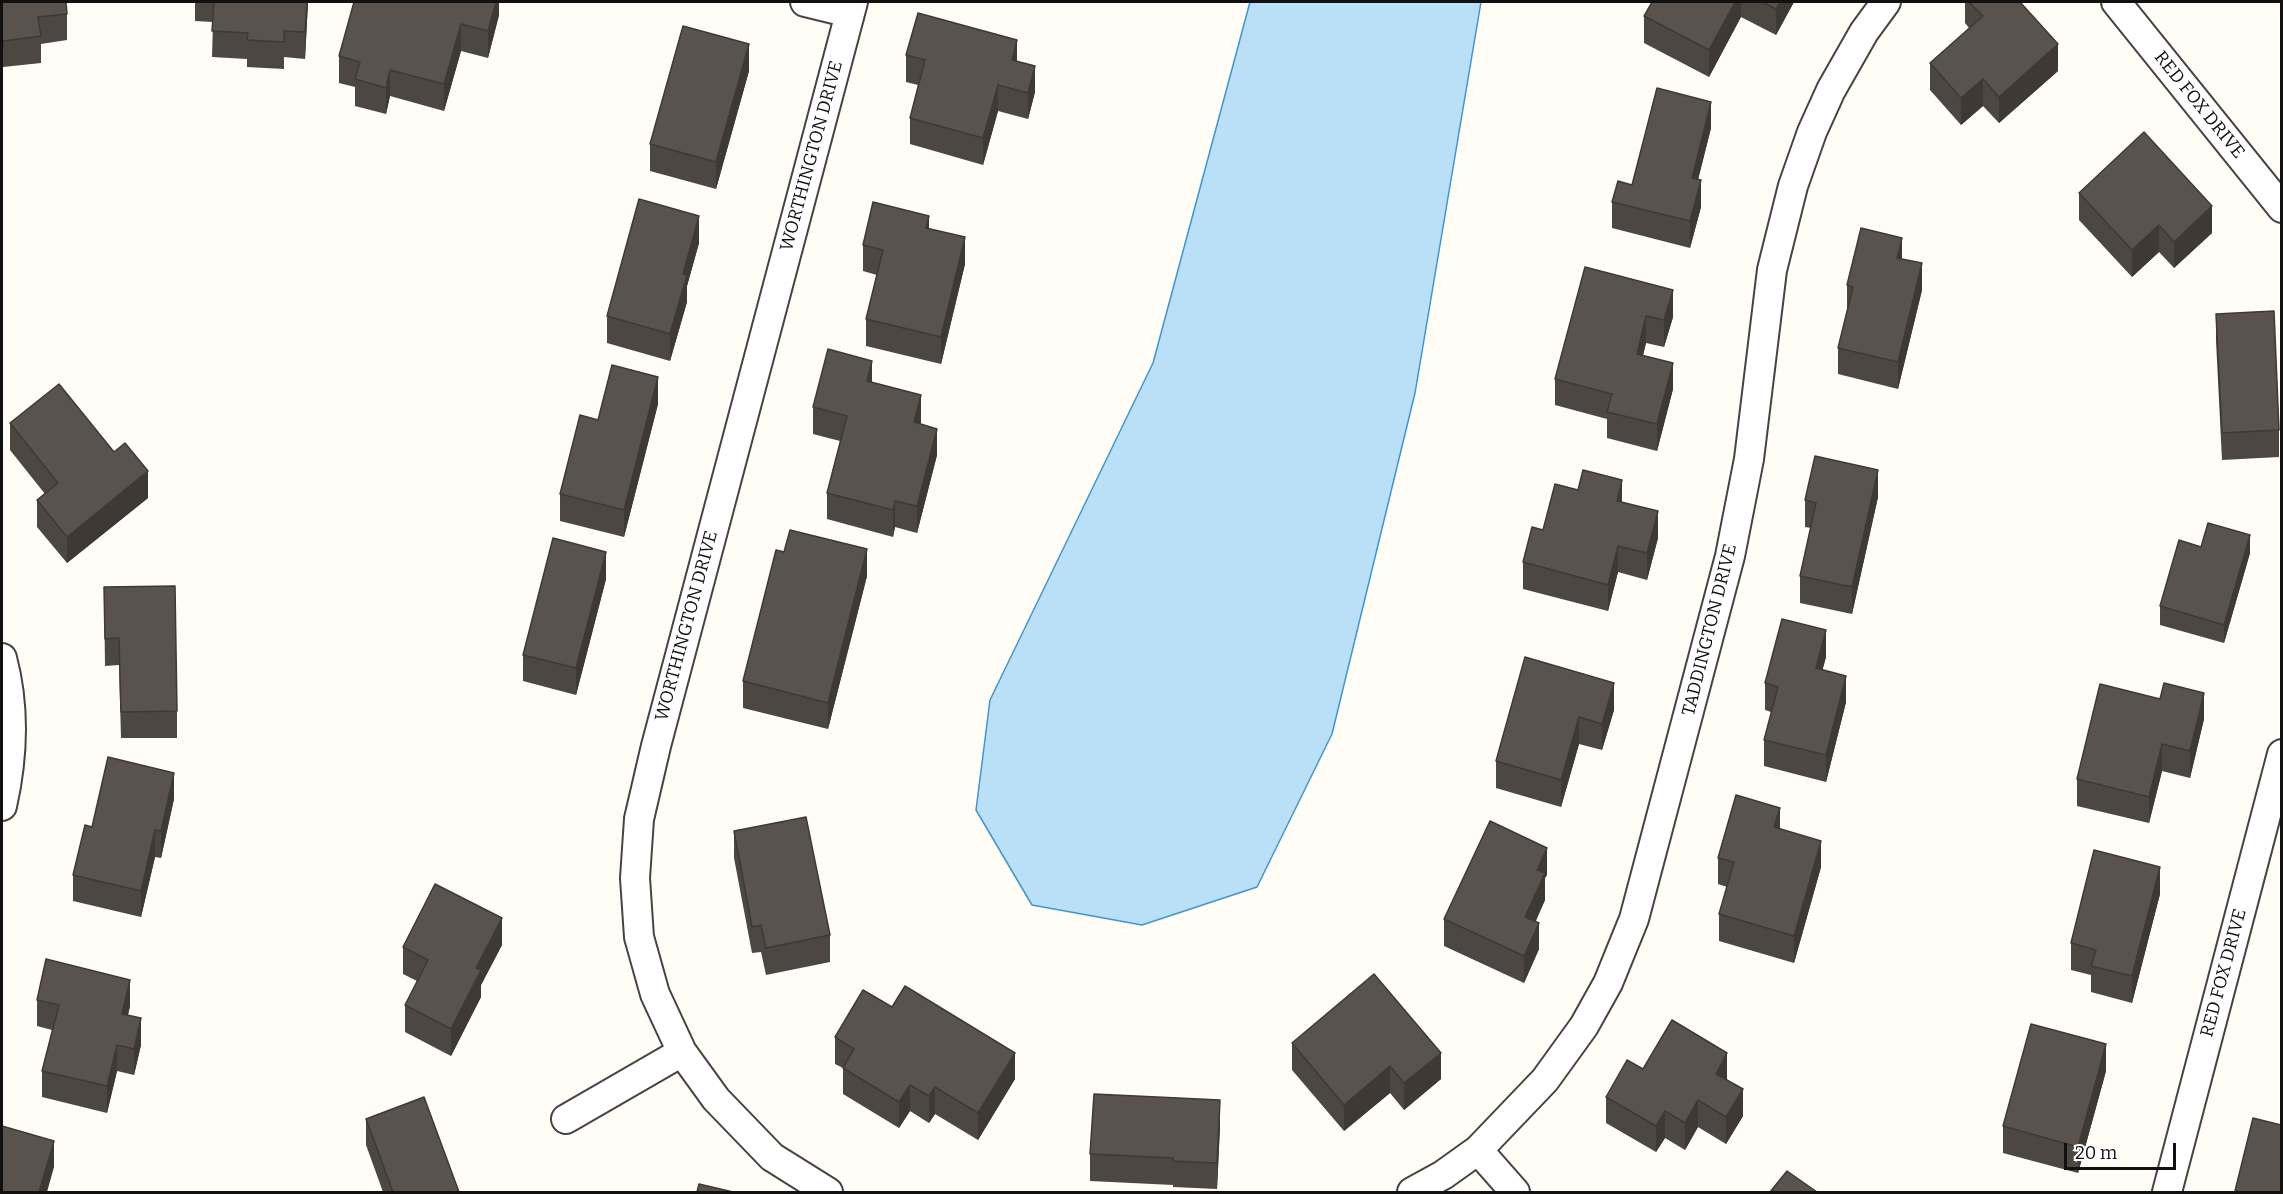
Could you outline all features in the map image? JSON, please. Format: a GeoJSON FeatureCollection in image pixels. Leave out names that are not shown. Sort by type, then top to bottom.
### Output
{"type":"FeatureCollection","features":[{"type":"Feature","properties":{"kind":"street"},"geometry":{"type":"LineString","coordinates":[[805,2],[851,7]]}},
{"type":"Feature","properties":{"kind":"street","name":"TADDINGTON DRIVE"},"geometry":{"type":"LineString","coordinates":[[1412,1192],[1443,1175],[1478,1150],[1545,1080],[1584,1026],[1608,983],[1634,919],[1730,556],[1749,459],[1772,270],[1793,186],[1812,132],[1831,90],[1864,32],[1886,2]]}},
{"type":"Feature","properties":{"kind":"street","name":"RED FOX DRIVE"},"geometry":{"type":"LineString","coordinates":[[2116,2],[2282,208]]}},
{"type":"Feature","properties":{"kind":"street","name":"WORTHINGTON DRIVE"},"geometry":{"type":"LineString","coordinates":[[828,1192],[772,1157],[716,1099],[682,1052],[655,994],[639,938],[635,878],[639,819],[656,746],[851,7]]}},
{"type":"Feature","properties":{"kind":"street"},"geometry":{"type":"LineString","coordinates":[[2,658],[10,700],[11,744],[2,806]]}},
{"type":"Feature","properties":{"kind":"street","name":"RED FOX DRIVE"},"geometry":{"type":"LineString","coordinates":[[2167,1192],[2282,754]]}},
{"type":"Feature","properties":{"kind":"street"},"geometry":{"type":"LineString","coordinates":[[566,1119],[682,1052]]}},
{"type":"Feature","properties":{"kind":"street"},"geometry":{"type":"LineString","coordinates":[[1478,1150],[1515,1192]]}},
{"type":"Feature","properties":{"kind":"water"},"geometry":{"type":"Polygon","coordinates":[[[1250,2],[1481,2],[1415,393],[1332,734],[1257,887],[1142,925],[1032,905],[976,810],[990,700],[1153,363],[1250,2]]]}},
{"type":"Feature","properties":{"kind":"building"},"geometry":{"type":"Polygon","coordinates":[[[2,2],[66,2],[67,14],[38,17],[41,36],[3,41],[2,46],[2,2]]]}},
{"type":"Feature","properties":{"kind":"building"},"geometry":{"type":"Polygon","coordinates":[[[214,2],[307,2],[305,32],[284,31],[284,42],[247,40],[248,33],[212,31],[214,2]]]}},
{"type":"Feature","properties":{"kind":"building"},"geometry":{"type":"Polygon","coordinates":[[[354,2],[496,2],[488,31],[461,24],[444,84],[390,70],[386,88],[355,79],[360,62],[339,56],[354,2]]]}},
{"type":"Feature","properties":{"kind":"building"},"geometry":{"type":"Polygon","coordinates":[[[1652,2],[1735,2],[1709,50],[1644,16],[1652,2]]]}},
{"type":"Feature","properties":{"kind":"building"},"geometry":{"type":"Polygon","coordinates":[[[1763,2],[1780,2],[1776,9],[1763,2]]]}},
{"type":"Feature","properties":{"kind":"building"},"geometry":{"type":"Polygon","coordinates":[[[1969,2],[2020,2],[2058,44],[1999,97],[1983,79],[1961,98],[1930,63],[1983,16],[1969,2]]]}},
{"type":"Feature","properties":{"kind":"building"},"geometry":{"type":"Polygon","coordinates":[[[918,13],[1017,40],[1012,60],[1035,66],[1028,93],[998,85],[983,138],[910,118],[925,60],[906,55],[918,13]]]}},
{"type":"Feature","properties":{"kind":"building"},"geometry":{"type":"Polygon","coordinates":[[[683,26],[749,44],[716,162],[650,144],[683,26]]]}},
{"type":"Feature","properties":{"kind":"building"},"geometry":{"type":"Polygon","coordinates":[[[1657,88],[1711,102],[1692,178],[1701,180],[1690,221],[1612,202],[1618,181],[1632,185],[1657,88]]]}},
{"type":"Feature","properties":{"kind":"building"},"geometry":{"type":"Polygon","coordinates":[[[2144,132],[2212,206],[2174,242],[2159,225],[2132,250],[2079,193],[2144,132]]]}},
{"type":"Feature","properties":{"kind":"building"},"geometry":{"type":"Polygon","coordinates":[[[639,199],[699,216],[683,274],[687,275],[670,334],[607,316],[639,199]]]}},
{"type":"Feature","properties":{"kind":"building"},"geometry":{"type":"Polygon","coordinates":[[[873,202],[929,216],[926,228],[965,237],[941,337],[866,319],[883,250],[863,245],[873,202]]]}},
{"type":"Feature","properties":{"kind":"building"},"geometry":{"type":"Polygon","coordinates":[[[1861,228],[1902,238],[1897,258],[1922,263],[1898,362],[1838,348],[1853,287],[1847,285],[1861,228]]]}},
{"type":"Feature","properties":{"kind":"building"},"geometry":{"type":"Polygon","coordinates":[[[1585,267],[1673,290],[1664,320],[1646,316],[1637,354],[1673,363],[1657,424],[1607,412],[1612,394],[1555,379],[1585,267]]]}},
{"type":"Feature","properties":{"kind":"building"},"geometry":{"type":"Polygon","coordinates":[[[2274,311],[2279,430],[2222,433],[2216,314],[2274,311]]]}},
{"type":"Feature","properties":{"kind":"building"},"geometry":{"type":"Polygon","coordinates":[[[828,349],[872,361],[867,381],[921,395],[914,422],[937,429],[917,506],[895,501],[893,510],[827,493],[847,416],[813,407],[828,349]]]}},
{"type":"Feature","properties":{"kind":"building"},"geometry":{"type":"Polygon","coordinates":[[[612,365],[658,377],[624,510],[560,494],[580,415],[598,420],[612,365]]]}},
{"type":"Feature","properties":{"kind":"building"},"geometry":{"type":"Polygon","coordinates":[[[59,384],[114,452],[125,443],[148,471],[67,537],[37,500],[58,483],[10,423],[59,384]]]}},
{"type":"Feature","properties":{"kind":"building"},"geometry":{"type":"Polygon","coordinates":[[[1815,456],[1878,470],[1852,587],[1800,576],[1816,503],[1805,500],[1815,456]]]}},
{"type":"Feature","properties":{"kind":"building"},"geometry":{"type":"Polygon","coordinates":[[[1583,470],[1622,480],[1617,501],[1658,511],[1647,553],[1618,546],[1608,585],[1523,562],[1532,527],[1543,530],[1555,484],[1578,490],[1583,470]]]}},
{"type":"Feature","properties":{"kind":"building"},"geometry":{"type":"Polygon","coordinates":[[[2208,523],[2250,535],[2224,625],[2160,606],[2179,540],[2201,547],[2208,523]]]}},
{"type":"Feature","properties":{"kind":"building"},"geometry":{"type":"Polygon","coordinates":[[[790,530],[867,549],[828,703],[743,681],[776,550],[784,552],[790,530]]]}},
{"type":"Feature","properties":{"kind":"building"},"geometry":{"type":"Polygon","coordinates":[[[553,538],[606,552],[576,668],[523,655],[553,538]]]}},
{"type":"Feature","properties":{"kind":"building"},"geometry":{"type":"Polygon","coordinates":[[[175,586],[177,711],[121,712],[119,638],[105,639],[104,587],[175,586]]]}},
{"type":"Feature","properties":{"kind":"building"},"geometry":{"type":"Polygon","coordinates":[[[1782,619],[1826,630],[1816,668],[1846,676],[1826,755],[1764,740],[1778,687],[1765,683],[1782,619]]]}},
{"type":"Feature","properties":{"kind":"building"},"geometry":{"type":"Polygon","coordinates":[[[1525,657],[1614,683],[1602,724],[1579,717],[1561,780],[1496,761],[1525,657]]]}},
{"type":"Feature","properties":{"kind":"building"},"geometry":{"type":"Polygon","coordinates":[[[2164,683],[2204,693],[2190,751],[2162,744],[2149,797],[2077,779],[2100,684],[2160,699],[2164,683]]]}},
{"type":"Feature","properties":{"kind":"building"},"geometry":{"type":"Polygon","coordinates":[[[108,757],[174,773],[161,831],[155,830],[141,891],[73,875],[85,825],[92,827],[108,757]]]}},
{"type":"Feature","properties":{"kind":"building"},"geometry":{"type":"Polygon","coordinates":[[[1736,795],[1780,808],[1774,827],[1821,841],[1794,936],[1719,914],[1734,862],[1718,858],[1736,795]]]}},
{"type":"Feature","properties":{"kind":"building"},"geometry":{"type":"Polygon","coordinates":[[[806,817],[830,935],[766,948],[761,925],[752,927],[734,831],[806,817]]]}},
{"type":"Feature","properties":{"kind":"building"},"geometry":{"type":"Polygon","coordinates":[[[1490,821],[1547,848],[1537,870],[1545,873],[1525,917],[1539,923],[1524,956],[1444,919],[1490,821]]]}},
{"type":"Feature","properties":{"kind":"building"},"geometry":{"type":"Polygon","coordinates":[[[2094,850],[2160,867],[2132,976],[2091,966],[2096,950],[2071,943],[2094,850]]]}},
{"type":"Feature","properties":{"kind":"building"},"geometry":{"type":"Polygon","coordinates":[[[435,884],[502,918],[476,968],[481,970],[451,1029],[405,1005],[428,960],[403,947],[435,884]]]}},
{"type":"Feature","properties":{"kind":"building"},"geometry":{"type":"Polygon","coordinates":[[[46,959],[130,980],[122,1014],[141,1018],[134,1049],[117,1045],[107,1086],[42,1071],[59,1005],[37,1000],[46,959]]]}},
{"type":"Feature","properties":{"kind":"building"},"geometry":{"type":"Polygon","coordinates":[[[1374,974],[1441,1053],[1404,1083],[1390,1066],[1344,1105],[1292,1043],[1374,974]]]}},
{"type":"Feature","properties":{"kind":"building"},"geometry":{"type":"Polygon","coordinates":[[[905,986],[1015,1053],[978,1113],[935,1087],[929,1096],[910,1085],[899,1102],[843,1068],[854,1049],[835,1037],[863,990],[892,1007],[905,986]]]}},
{"type":"Feature","properties":{"kind":"building"},"geometry":{"type":"Polygon","coordinates":[[[1672,1020],[1727,1053],[1716,1074],[1743,1089],[1726,1117],[1698,1100],[1685,1123],[1665,1111],[1656,1126],[1606,1097],[1627,1060],[1643,1069],[1672,1020]]]}},
{"type":"Feature","properties":{"kind":"building"},"geometry":{"type":"Polygon","coordinates":[[[2031,1024],[2106,1044],[2078,1147],[2003,1126],[2031,1024]]]}},
{"type":"Feature","properties":{"kind":"building"},"geometry":{"type":"Polygon","coordinates":[[[1094,1094],[1220,1100],[1217,1163],[1173,1161],[1173,1158],[1090,1154],[1094,1094]]]}},
{"type":"Feature","properties":{"kind":"building"},"geometry":{"type":"Polygon","coordinates":[[[424,1097],[459,1192],[393,1192],[366,1119],[424,1097]]]}},
{"type":"Feature","properties":{"kind":"building"},"geometry":{"type":"Polygon","coordinates":[[[2253,1118],[2282,1124],[2282,1192],[2235,1191],[2253,1118]]]}},
{"type":"Feature","properties":{"kind":"building"},"geometry":{"type":"Polygon","coordinates":[[[2,1126],[54,1141],[39,1192],[2,1192],[2,1126]]]}},
{"type":"Feature","properties":{"kind":"building"},"geometry":{"type":"Polygon","coordinates":[[[1787,1171],[1817,1192],[1770,1192],[1787,1171]]]}},
{"type":"Feature","properties":{"kind":"building"},"geometry":{"type":"Polygon","coordinates":[[[699,1184],[733,1192],[697,1192],[699,1184]]]}}]}
